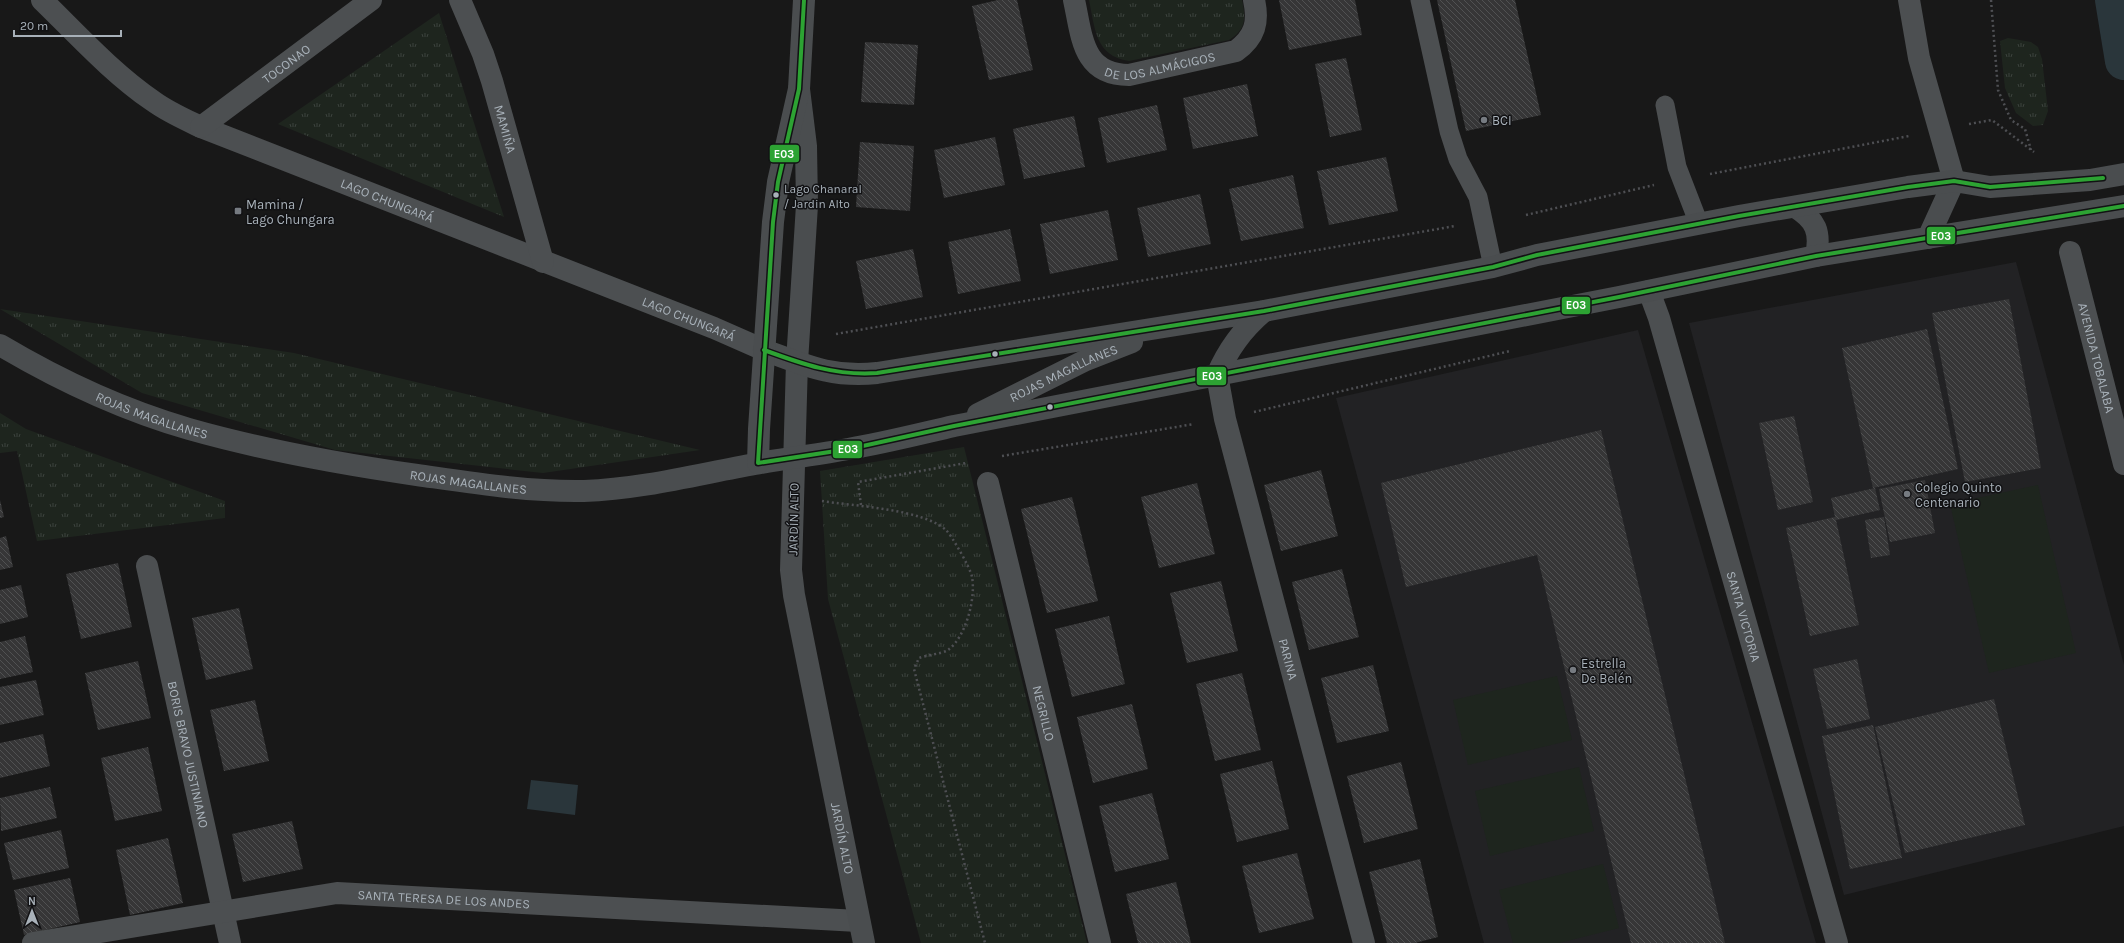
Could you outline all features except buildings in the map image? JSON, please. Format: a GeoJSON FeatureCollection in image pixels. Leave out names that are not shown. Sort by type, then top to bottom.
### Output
{"type":"FeatureCollection","features":[{"type":"Feature","properties":{"kind":"street","name":"LAGO CHUNGARÁ"},"geometry":{"type":"LineString","coordinates":[[42,0],[128,82],[152,101],[201,127],[738,338],[764,350]]}},
{"type":"Feature","properties":{"kind":"street","name":"TOCONAO"},"geometry":{"type":"LineString","coordinates":[[201,127],[371,0]]}},
{"type":"Feature","properties":{"kind":"street","name":"MAMIÑA"},"geometry":{"type":"LineString","coordinates":[[460,0],[481,47],[490,74],[543,262]]}},
{"type":"Feature","properties":{"kind":"street","name":"JARDÍN ALTO"},"geometry":{"type":"LineString","coordinates":[[758,463],[773,222],[778,182],[799,89],[804,0]]}},
{"type":"Feature","properties":{"kind":"street","name":"DE LOS ALMÁCIGOS"},"geometry":{"type":"LineString","coordinates":[[1074,0],[1084,45],[1088,55],[1101,69],[1118,75],[1136,73],[1236,51],[1244,45],[1254,31],[1256,14],[1254,0]]}},
{"type":"Feature","properties":{"kind":"street"},"geometry":{"type":"LineString","coordinates":[[1909,0],[1918,58],[1954,181],[1928,238]]}},
{"type":"Feature","properties":{"kind":"street","name":"JARDÍN ALTO"},"geometry":{"type":"LineString","coordinates":[[799,89],[806,146],[807,205],[797,362],[793,458],[794,496],[791,570],[794,595],[858,921],[864,943]]}},
{"type":"Feature","properties":{"kind":"street","name":"ROJAS MAGALLANES"},"geometry":{"type":"LineString","coordinates":[[764,350],[836,374],[857,375],[1264,311],[1493,267],[1537,255],[1699,224],[1954,181],[1990,187],[2040,184],[2114,176]]}},
{"type":"Feature","properties":{"kind":"street"},"geometry":{"type":"LineString","coordinates":[[1794,207],[1808,215],[1816,227],[1819,242],[1816,256]]}},
{"type":"Feature","properties":{"kind":"street","name":"ROJAS MAGALLANES"},"geometry":{"type":"LineString","coordinates":[[0,345],[51,374],[137,412],[188,429],[240,442],[384,470],[502,487],[544,491],[586,491],[658,482],[758,463],[864,446],[954,426],[1649,291],[1816,256],[2114,207]]}},
{"type":"Feature","properties":{"kind":"street","name":"AVENIDA TOBALABA"},"geometry":{"type":"LineString","coordinates":[[2070,252],[2124,464]]}},
{"type":"Feature","properties":{"kind":"street","name":"SANTA VICTORIA"},"geometry":{"type":"LineString","coordinates":[[1649,291],[1661,326],[1837,943]]}},
{"type":"Feature","properties":{"kind":"street"},"geometry":{"type":"LineString","coordinates":[[1217,375],[1233,343],[1247,326],[1264,311]]}},
{"type":"Feature","properties":{"kind":"street","name":"ROJAS MAGALLANES"},"geometry":{"type":"LineString","coordinates":[[954,426],[1086,360],[1176,326]]}},
{"type":"Feature","properties":{"kind":"street","name":"PARINA"},"geometry":{"type":"LineString","coordinates":[[1217,375],[1225,419],[1364,943]]}},
{"type":"Feature","properties":{"kind":"street","name":"NEGRILLO"},"geometry":{"type":"LineString","coordinates":[[988,483],[1100,943]]}},
{"type":"Feature","properties":{"kind":"street","name":"BORIS BRAVO JUSTINIANO"},"geometry":{"type":"LineString","coordinates":[[147,566],[222,913],[230,943]]}},
{"type":"Feature","properties":{"kind":"street","name":"SANTA TERESA DE LOS ANDES"},"geometry":{"type":"LineString","coordinates":[[33,943],[222,913],[311,896],[355,893],[858,921]]}},
{"type":"Feature","properties":{"kind":"lane"},"geometry":{"type":"LineString","coordinates":[[1420,0],[1449,131],[1458,159],[1478,197],[1493,267]]}},
{"type":"Feature","properties":{"kind":"lane"},"geometry":{"type":"LineString","coordinates":[[1665,105],[1676,167],[1699,224]]}},
{"type":"Feature","properties":{"kind":"path"},"geometry":{"type":"LineString","coordinates":[[1991,0],[1998,90],[2011,120],[2025,129],[2040,184]]}},
{"type":"Feature","properties":{"kind":"path"},"geometry":{"type":"LineString","coordinates":[[1526,215],[1682,179],[1992,120],[2032,152],[2038,153]]}},
{"type":"Feature","properties":{"kind":"path"},"geometry":{"type":"LineString","coordinates":[[836,334],[1484,221]]}},
{"type":"Feature","properties":{"kind":"path"},"geometry":{"type":"LineString","coordinates":[[858,482],[861,505]]}},
{"type":"Feature","properties":{"kind":"path"},"geometry":{"type":"LineString","coordinates":[[794,496],[880,507],[928,520],[946,530],[966,562],[972,577],[971,606],[963,632],[948,650],[919,658],[914,669],[985,943]]}},
{"type":"Feature","properties":{"kind":"shaded area","name":"Colegio Quinto Centenario"},"geometry":{"type":"Polygon","coordinates":[[[2016,262],[2124,665],[2124,826],[1844,895],[1689,323],[2016,262]]]}},
{"type":"Feature","properties":{"kind":"shaded area","name":"Estrella De Belén"},"geometry":{"type":"Polygon","coordinates":[[[1638,330],[1816,943],[1484,943],[1336,398],[1638,330]]]}},
{"type":"Feature","properties":{"kind":"shaded area"},"geometry":{"type":"Polygon","coordinates":[[[531,780],[578,785],[575,815],[527,809],[531,780]]]}},
{"type":"Feature","properties":{"kind":"green space"},"geometry":{"type":"Polygon","coordinates":[[[1089,0],[1242,0],[1244,18],[1242,28],[1229,40],[1129,61],[1118,58],[1109,53],[1103,47],[1095,30],[1089,0]]]}},
{"type":"Feature","properties":{"kind":"green space"},"geometry":{"type":"Polygon","coordinates":[[[439,13],[504,217],[278,124],[439,13]]]}},
{"type":"Feature","properties":{"kind":"green space"},"geometry":{"type":"Polygon","coordinates":[[[2008,38],[2031,42],[2038,47],[2042,59],[2048,111],[2043,125],[2033,126],[2016,113],[2005,88],[2000,41],[2008,38]]]}},
{"type":"Feature","properties":{"kind":"green space"},"geometry":{"type":"Polygon","coordinates":[[[0,309],[294,353],[700,450],[543,473],[335,450],[142,393],[0,309]]]}},
{"type":"Feature","properties":{"kind":"green space"},"geometry":{"type":"Polygon","coordinates":[[[0,413],[26,429],[225,501],[225,518],[37,541],[17,451],[0,453],[0,413]]]}},
{"type":"Feature","properties":{"kind":"green space"},"geometry":{"type":"Polygon","coordinates":[[[964,447],[1087,943],[921,943],[828,599],[820,471],[964,447]]]}},
{"type":"Feature","properties":{"kind":"green space"},"geometry":{"type":"Polygon","coordinates":[[[2038,485],[2076,653],[1989,673],[1950,504],[2038,485]]]}},
{"type":"Feature","properties":{"kind":"green space"},"geometry":{"type":"Polygon","coordinates":[[[1557,676],[1572,740],[1468,765],[1453,700],[1557,676]]]}},
{"type":"Feature","properties":{"kind":"green space"},"geometry":{"type":"Polygon","coordinates":[[[1579,767],[1594,831],[1490,856],[1475,791],[1579,767]]]}},
{"type":"Feature","properties":{"kind":"green space"},"geometry":{"type":"Polygon","coordinates":[[[1603,864],[1619,928],[1559,943],[1513,943],[1499,890],[1603,864]]]}},
{"type":"Feature","properties":{"kind":"waterway"},"geometry":{"type":"LineString","coordinates":[[2114,0],[2124,61]]}},
{"type":"Feature","properties":{"kind":"transit line","name":"E03"},"geometry":{"type":"LineString","coordinates":[[804,0],[799,89],[778,182],[773,222],[758,463],[849,449],[954,426],[1619,297],[1816,256],[2124,206]]}},
{"type":"Feature","properties":{"kind":"transit line","name":"E03"},"geometry":{"type":"LineString","coordinates":[[764,350],[792,360],[833,371],[847,373],[877,373],[1264,311],[1493,267],[1537,255],[1739,216],[1908,187],[1954,181],[1990,187],[2103,178]]}},
{"type":"Feature","properties":{"kind":"place","name":"BCI"},"geometry":{"type":"Point","coordinates":[1484,120]}},
{"type":"Feature","properties":{"kind":"place","name":"Lago Chanaral / Jardin Alto"},"geometry":{"type":"Point","coordinates":[776,195]}},
{"type":"Feature","properties":{"kind":"place","name":"Mamina / Lago Chungara"},"geometry":{"type":"Point","coordinates":[238,211]}},
{"type":"Feature","properties":{"kind":"place","name":"Colegio Quinto Centenario"},"geometry":{"type":"Point","coordinates":[1907,494]}},
{"type":"Feature","properties":{"kind":"place","name":"Estrella De Belén"},"geometry":{"type":"Point","coordinates":[1573,670]}}]}
